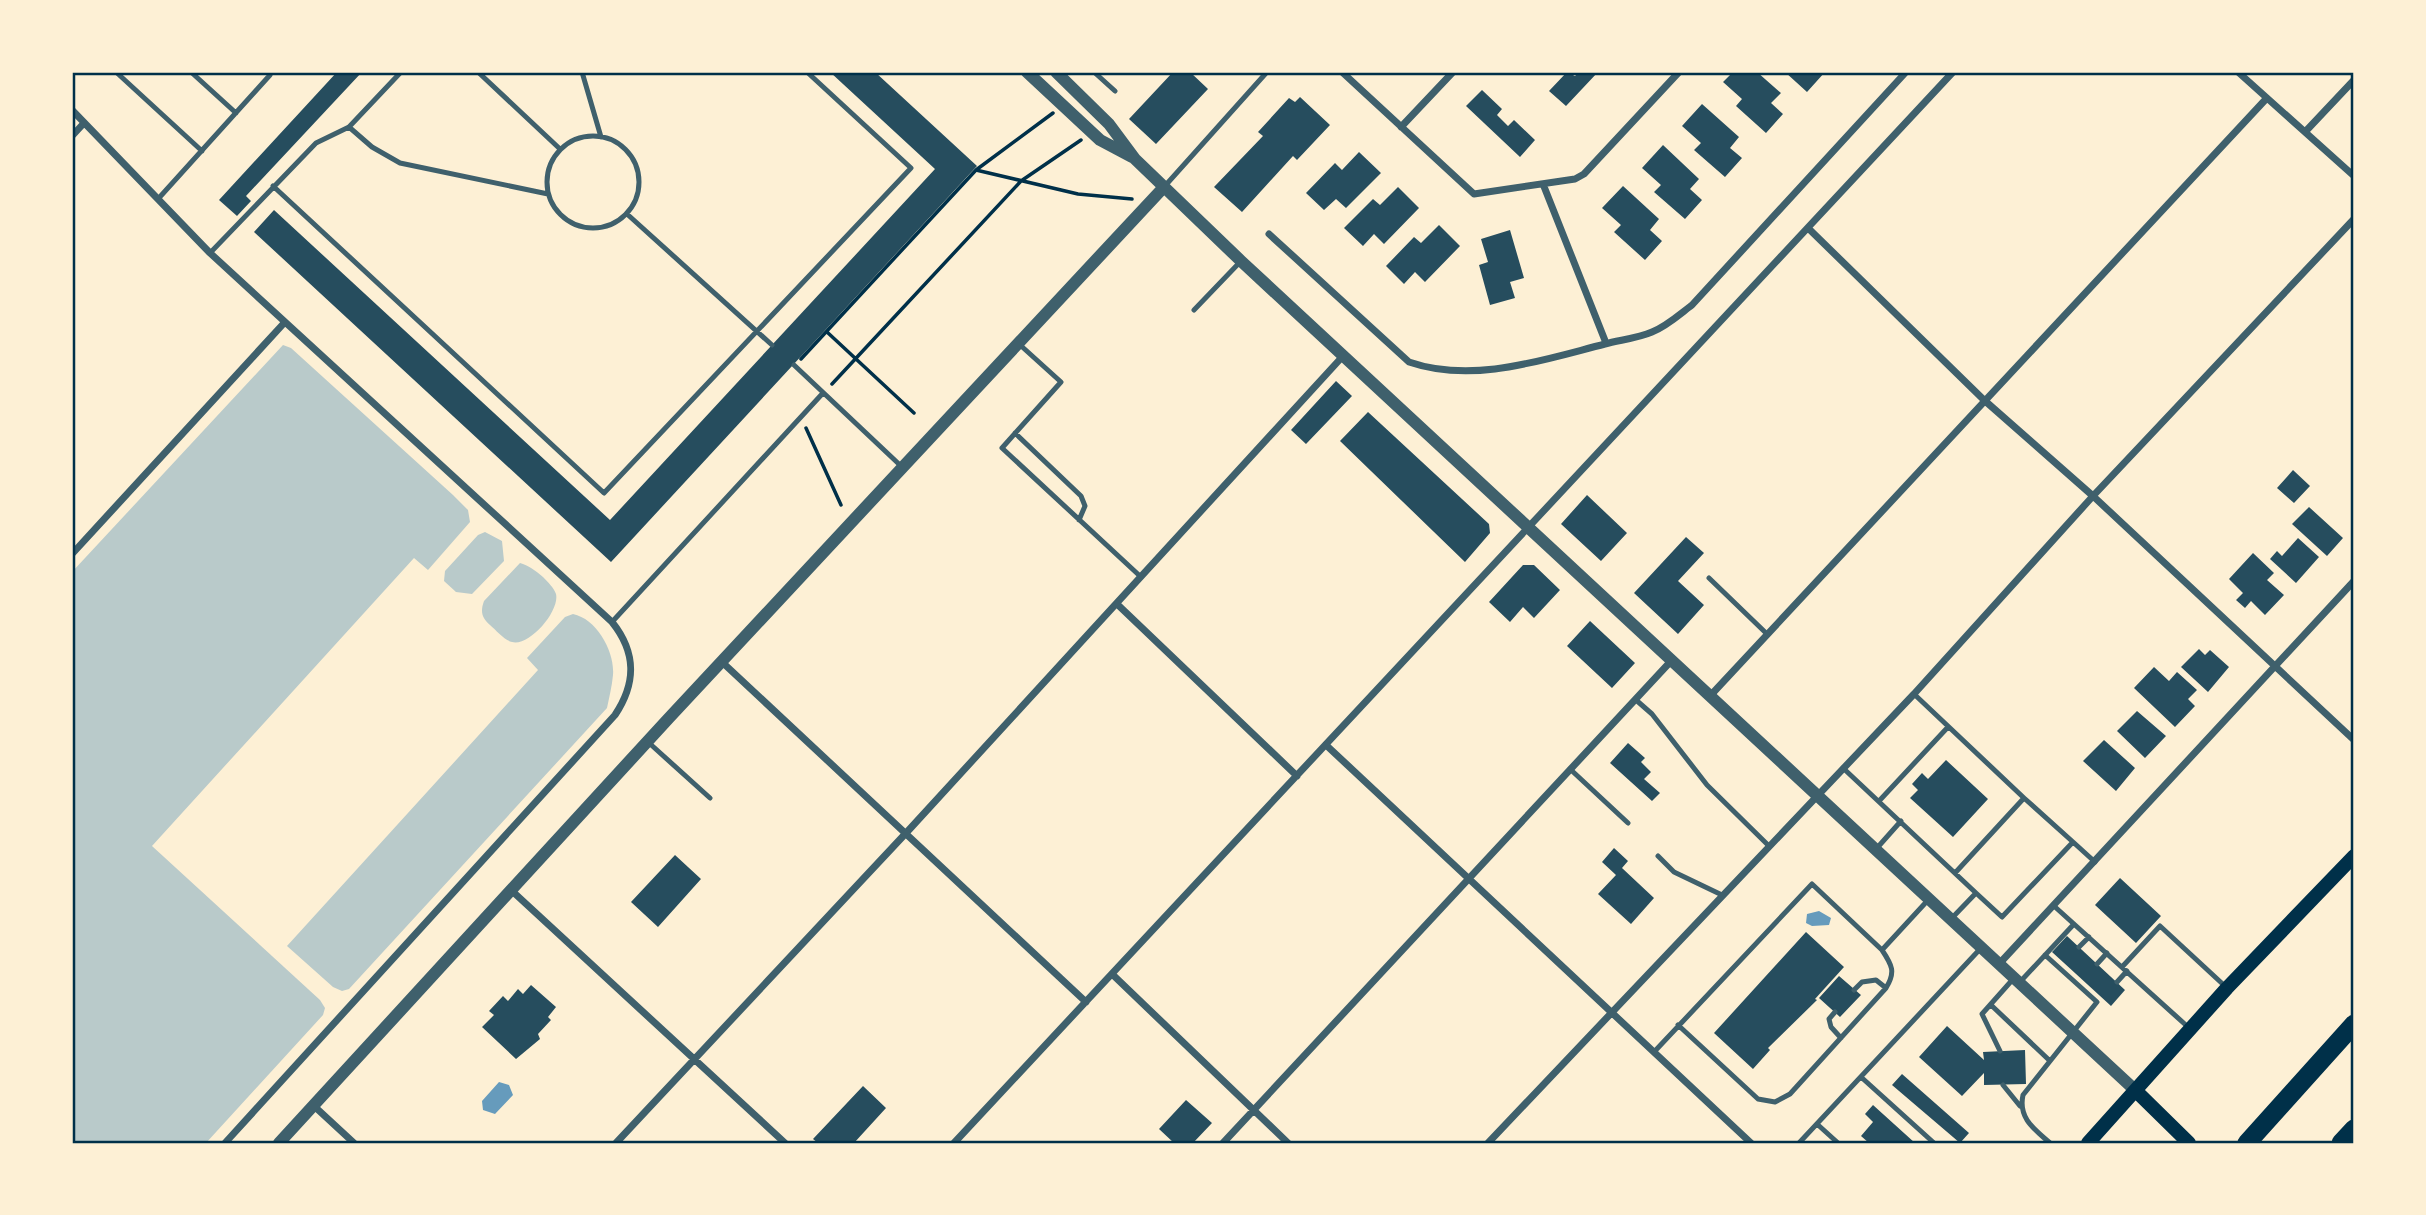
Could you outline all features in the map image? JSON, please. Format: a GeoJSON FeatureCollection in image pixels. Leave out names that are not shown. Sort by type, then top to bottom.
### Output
{"type":"FeatureCollection","features":[{"type":"Feature","properties":{"kind":"highway"},"geometry":{"type":"LineString","coordinates":[[2307,1079],[2354,1017]]}},
{"type":"Feature","properties":{"kind":"highway"},"geometry":{"type":"LineString","coordinates":[[2247,1143],[2354,1024]]}},
{"type":"Feature","properties":{"kind":"highway"},"geometry":{"type":"LineString","coordinates":[[2344,1143],[2354,1129]]}},
{"type":"Feature","properties":{"kind":"highway"},"geometry":{"type":"LineString","coordinates":[[2344,1143],[2354,1135]]}},
{"type":"Feature","properties":{"kind":"main road"},"geometry":{"type":"LineString","coordinates":[[2088,1143],[2227,988],[2354,856]]}},
{"type":"Feature","properties":{"kind":"main road"},"geometry":{"type":"LineString","coordinates":[[2136,1091],[2189,1143]]}},
{"type":"Feature","properties":{"kind":"street"},"geometry":{"type":"LineString","coordinates":[[1027,72],[1100,140],[1135,159]]}},
{"type":"Feature","properties":{"kind":"street"},"geometry":{"type":"LineString","coordinates":[[1056,72],[1109,124],[1135,159],[1241,261],[1874,851],[2136,1091]]}},
{"type":"Feature","properties":{"kind":"street"},"geometry":{"type":"LineString","coordinates":[[1342,72],[1474,194],[1575,179],[1584,174],[1679,72]]}},
{"type":"Feature","properties":{"kind":"street"},"geometry":{"type":"LineString","coordinates":[[1401,127],[1453,72]]}},
{"type":"Feature","properties":{"kind":"street"},"geometry":{"type":"LineString","coordinates":[[1269,234],[1386,345],[1409,362],[1425,368],[1491,369],[1532,363],[1652,333],[1692,305],[1906,72]]}},
{"type":"Feature","properties":{"kind":"street"},"geometry":{"type":"LineString","coordinates":[[954,1143],[1953,72]]}},
{"type":"Feature","properties":{"kind":"street"},"geometry":{"type":"LineString","coordinates":[[2238,72],[2354,176]]}},
{"type":"Feature","properties":{"kind":"street"},"geometry":{"type":"LineString","coordinates":[[2305,132],[2354,80]]}},
{"type":"Feature","properties":{"kind":"street"},"geometry":{"type":"LineString","coordinates":[[1710,696],[2266,99]]}},
{"type":"Feature","properties":{"kind":"street"},"geometry":{"type":"LineString","coordinates":[[72,110],[210,253],[612,622],[624,636],[632,664],[615,715],[225,1143]]}},
{"type":"Feature","properties":{"kind":"street"},"geometry":{"type":"LineString","coordinates":[[72,136],[84,123]]}},
{"type":"Feature","properties":{"kind":"street"},"geometry":{"type":"LineString","coordinates":[[1543,184],[1606,343]]}},
{"type":"Feature","properties":{"kind":"street"},"geometry":{"type":"LineString","coordinates":[[279,1143],[1164,187]]}},
{"type":"Feature","properties":{"kind":"street"},"geometry":{"type":"LineString","coordinates":[[1488,1143],[1914,694],[2093,496],[2354,219]]}},
{"type":"Feature","properties":{"kind":"street"},"geometry":{"type":"LineString","coordinates":[[1808,228],[1984,400],[2093,496],[2354,740]]}},
{"type":"Feature","properties":{"kind":"street"},"geometry":{"type":"LineString","coordinates":[[72,554],[285,322]]}},
{"type":"Feature","properties":{"kind":"street"},"geometry":{"type":"LineString","coordinates":[[616,1143],[907,832],[1343,356]]}},
{"type":"Feature","properties":{"kind":"street"},"geometry":{"type":"LineString","coordinates":[[1999,964],[2354,581]]}},
{"type":"Feature","properties":{"kind":"street"},"geometry":{"type":"LineString","coordinates":[[1117,604],[1297,776]]}},
{"type":"Feature","properties":{"kind":"street"},"geometry":{"type":"LineString","coordinates":[[1223,1143],[1672,660]]}},
{"type":"Feature","properties":{"kind":"street"},"geometry":{"type":"LineString","coordinates":[[722,662],[1086,1002]]}},
{"type":"Feature","properties":{"kind":"street"},"geometry":{"type":"LineString","coordinates":[[1326,745],[1467,880],[1751,1143]]}},
{"type":"Feature","properties":{"kind":"street"},"geometry":{"type":"LineString","coordinates":[[511,890],[785,1143]]}},
{"type":"Feature","properties":{"kind":"street"},"geometry":{"type":"LineString","coordinates":[[1112,974],[1288,1143]]}},
{"type":"Feature","properties":{"kind":"street"},"geometry":{"type":"LineString","coordinates":[[314,1106],[354,1143]]}},
{"type":"Feature","properties":{"kind":"lane"},"geometry":{"type":"LineString","coordinates":[[116,72],[202,150]]}},
{"type":"Feature","properties":{"kind":"lane"},"geometry":{"type":"LineString","coordinates":[[191,72],[236,113]]}},
{"type":"Feature","properties":{"kind":"lane"},"geometry":{"type":"LineString","coordinates":[[158,199],[270,75],[266,72]]}},
{"type":"Feature","properties":{"kind":"lane"},"geometry":{"type":"LineString","coordinates":[[210,253],[316,143],[349,127],[401,72]]}},
{"type":"Feature","properties":{"kind":"lane"},"geometry":{"type":"LineString","coordinates":[[478,72],[560,149]]}},
{"type":"Feature","properties":{"kind":"lane"},"geometry":{"type":"LineString","coordinates":[[582,72],[601,137]]}},
{"type":"Feature","properties":{"kind":"lane"},"geometry":{"type":"LineString","coordinates":[[273,186],[604,493],[911,168],[807,72]]}},
{"type":"Feature","properties":{"kind":"lane"},"geometry":{"type":"LineString","coordinates":[[1094,72],[1115,91]]}},
{"type":"Feature","properties":{"kind":"lane"},"geometry":{"type":"LineString","coordinates":[[1164,187],[1267,72]]}},
{"type":"Feature","properties":{"kind":"lane"},"geometry":{"type":"LineString","coordinates":[[349,127],[372,147],[400,163],[548,194]]}},
{"type":"Feature","properties":{"kind":"lane"},"geometry":{"type":"LineString","coordinates":[[601,137],[621,146],[635,163],[639,184],[633,205],[627,214],[609,226],[587,229],[576,226],[558,214],[548,194],[547,175],[560,149],[575,140],[601,137]]}},
{"type":"Feature","properties":{"kind":"lane"},"geometry":{"type":"LineString","coordinates":[[627,214],[772,345]]}},
{"type":"Feature","properties":{"kind":"lane"},"geometry":{"type":"LineString","coordinates":[[1194,310],[1241,261]]}},
{"type":"Feature","properties":{"kind":"lane"},"geometry":{"type":"LineString","coordinates":[[1019,344],[1061,383],[1002,448],[1141,577]]}},
{"type":"Feature","properties":{"kind":"lane"},"geometry":{"type":"LineString","coordinates":[[794,366],[903,468]]}},
{"type":"Feature","properties":{"kind":"lane"},"geometry":{"type":"LineString","coordinates":[[612,622],[823,393]]}},
{"type":"Feature","properties":{"kind":"lane"},"geometry":{"type":"LineString","coordinates":[[1015,433],[1081,496],[1085,506],[1079,520]]}},
{"type":"Feature","properties":{"kind":"lane"},"geometry":{"type":"LineString","coordinates":[[1709,578],[1767,634]]}},
{"type":"Feature","properties":{"kind":"lane"},"geometry":{"type":"LineString","coordinates":[[1914,694],[2095,862]]}},
{"type":"Feature","properties":{"kind":"lane"},"geometry":{"type":"LineString","coordinates":[[1636,699],[1652,715],[1707,785],[1769,846]]}},
{"type":"Feature","properties":{"kind":"lane"},"geometry":{"type":"LineString","coordinates":[[1880,800],[1948,727]]}},
{"type":"Feature","properties":{"kind":"lane"},"geometry":{"type":"LineString","coordinates":[[648,742],[710,798]]}},
{"type":"Feature","properties":{"kind":"lane"},"geometry":{"type":"LineString","coordinates":[[1843,768],[2002,917],[2073,842]]}},
{"type":"Feature","properties":{"kind":"lane"},"geometry":{"type":"LineString","coordinates":[[1570,769],[1628,823]]}},
{"type":"Feature","properties":{"kind":"lane"},"geometry":{"type":"LineString","coordinates":[[1955,873],[2024,798]]}},
{"type":"Feature","properties":{"kind":"lane"},"geometry":{"type":"LineString","coordinates":[[1874,851],[1901,821]]}},
{"type":"Feature","properties":{"kind":"lane"},"geometry":{"type":"LineString","coordinates":[[1658,856],[1674,872],[1722,895]]}},
{"type":"Feature","properties":{"kind":"lane"},"geometry":{"type":"LineString","coordinates":[[1654,1052],[1678,1026],[1812,884],[1882,950],[1892,965],[1893,976],[1886,988],[1790,1094],[1775,1102],[1758,1099],[1678,1026]]}},
{"type":"Feature","properties":{"kind":"lane"},"geometry":{"type":"LineString","coordinates":[[1951,919],[1976,894]]}},
{"type":"Feature","properties":{"kind":"lane"},"geometry":{"type":"LineString","coordinates":[[1882,950],[1929,899]]}},
{"type":"Feature","properties":{"kind":"lane"},"geometry":{"type":"LineString","coordinates":[[2054,906],[2190,1029]]}},
{"type":"Feature","properties":{"kind":"lane"},"geometry":{"type":"LineString","coordinates":[[2000,1051],[1982,1014],[2074,924]]}},
{"type":"Feature","properties":{"kind":"lane"},"geometry":{"type":"LineString","coordinates":[[2117,982],[2124,969],[2160,926],[2227,988]]}},
{"type":"Feature","properties":{"kind":"lane"},"geometry":{"type":"LineString","coordinates":[[2079,947],[2089,937]]}},
{"type":"Feature","properties":{"kind":"lane"},"geometry":{"type":"LineString","coordinates":[[1799,1143],[1981,948]]}},
{"type":"Feature","properties":{"kind":"lane"},"geometry":{"type":"LineString","coordinates":[[2097,964],[2107,953]]}},
{"type":"Feature","properties":{"kind":"lane"},"geometry":{"type":"LineString","coordinates":[[2020,1105],[2023,1095],[2049,1060],[2099,1000],[2062,966],[2045,955]]}},
{"type":"Feature","properties":{"kind":"lane"},"geometry":{"type":"LineString","coordinates":[[1854,990],[1862,982],[1876,980],[1886,988]]}},
{"type":"Feature","properties":{"kind":"lane"},"geometry":{"type":"LineString","coordinates":[[1991,1004],[2049,1060]]}},
{"type":"Feature","properties":{"kind":"lane"},"geometry":{"type":"LineString","coordinates":[[1835,1012],[1829,1019],[1831,1027],[1840,1038]]}},
{"type":"Feature","properties":{"kind":"lane"},"geometry":{"type":"LineString","coordinates":[[1861,1077],[1934,1143]]}},
{"type":"Feature","properties":{"kind":"lane"},"geometry":{"type":"LineString","coordinates":[[2003,1085],[2020,1105],[2032,1127],[2050,1143]]}},
{"type":"Feature","properties":{"kind":"lane"},"geometry":{"type":"LineString","coordinates":[[1817,1124],[1838,1143]]}},
{"type":"Feature","properties":{"kind":"path"},"geometry":{"type":"LineString","coordinates":[[794,366],[976,170],[1057,110]]}},
{"type":"Feature","properties":{"kind":"path"},"geometry":{"type":"LineString","coordinates":[[823,393],[1021,181],[1086,136]]}},
{"type":"Feature","properties":{"kind":"path"},"geometry":{"type":"LineString","coordinates":[[976,170],[1079,194],[1141,200]]}},
{"type":"Feature","properties":{"kind":"path"},"geometry":{"type":"LineString","coordinates":[[827,332],[914,413]]}},
{"type":"Feature","properties":{"kind":"path"},"geometry":{"type":"LineString","coordinates":[[801,417],[841,505]]}},
{"type":"Feature","properties":{"kind":"shaded area"},"geometry":{"type":"Polygon","coordinates":[[[283,345],[291,348],[453,495],[468,510],[470,522],[428,570],[414,558],[152,846],[320,1000],[325,1008],[323,1015],[206,1143],[72,1143],[72,572],[283,345]]]}},
{"type":"Feature","properties":{"kind":"shaded area"},"geometry":{"type":"Polygon","coordinates":[[[485,532],[502,541],[504,561],[472,594],[456,592],[444,581],[445,571],[478,535],[485,532]]]}},
{"type":"Feature","properties":{"kind":"shaded area"},"geometry":{"type":"Polygon","coordinates":[[[520,563],[532,568],[547,581],[556,594],[556,601],[542,626],[527,639],[512,642],[487,622],[482,608],[484,601],[520,563]]]}},
{"type":"Feature","properties":{"kind":"shaded area"},"geometry":{"type":"Polygon","coordinates":[[[573,614],[590,622],[608,647],[613,675],[607,708],[349,989],[342,991],[333,987],[287,946],[538,670],[527,658],[565,617],[573,614]]]}},
{"type":"Feature","properties":{"kind":"water"},"geometry":{"type":"Polygon","coordinates":[[[1819,911],[1831,918],[1829,925],[1812,926],[1806,923],[1807,914],[1819,911]]]}},
{"type":"Feature","properties":{"kind":"water"},"geometry":{"type":"Polygon","coordinates":[[[499,1082],[509,1085],[513,1095],[495,1114],[483,1110],[482,1101],[499,1082]]]}},
{"type":"Feature","properties":{"kind":"building"},"geometry":{"type":"Polygon","coordinates":[[[337,72],[362,72],[246,196],[251,201],[237,216],[219,200],[337,72]]]}},
{"type":"Feature","properties":{"kind":"building"},"geometry":{"type":"Polygon","coordinates":[[[830,72],[875,72],[977,166],[611,562],[254,232],[274,210],[610,520],[935,169],[830,72]]]}},
{"type":"Feature","properties":{"kind":"building"},"geometry":{"type":"Polygon","coordinates":[[[1173,72],[1190,72],[1208,89],[1156,144],[1129,119],[1173,72]]]}},
{"type":"Feature","properties":{"kind":"building"},"geometry":{"type":"Polygon","coordinates":[[[1567,72],[1575,76],[1579,72],[1598,72],[1566,106],[1549,91],[1567,72]]]}},
{"type":"Feature","properties":{"kind":"building"},"geometry":{"type":"Polygon","coordinates":[[[1733,72],[1757,72],[1781,93],[1771,103],[1783,114],[1766,133],[1736,106],[1742,99],[1723,82],[1733,72]]]}},
{"type":"Feature","properties":{"kind":"building"},"geometry":{"type":"Polygon","coordinates":[[[1785,72],[1825,72],[1807,92],[1785,72]]]}},
{"type":"Feature","properties":{"kind":"building"},"geometry":{"type":"Polygon","coordinates":[[[1482,90],[1502,109],[1497,115],[1508,126],[1514,120],[1535,140],[1520,157],[1466,106],[1482,90]]]}},
{"type":"Feature","properties":{"kind":"building"},"geometry":{"type":"Polygon","coordinates":[[[1300,97],[1330,125],[1297,160],[1293,156],[1242,212],[1214,187],[1263,136],[1258,132],[1289,98],[1295,102],[1300,97]]]}},
{"type":"Feature","properties":{"kind":"building"},"geometry":{"type":"Polygon","coordinates":[[[1702,104],[1739,137],[1730,148],[1742,158],[1725,177],[1694,150],[1701,143],[1682,126],[1702,104]]]}},
{"type":"Feature","properties":{"kind":"building"},"geometry":{"type":"Polygon","coordinates":[[[1663,145],[1699,179],[1690,189],[1702,200],[1685,219],[1654,192],[1661,185],[1642,168],[1663,145]]]}},
{"type":"Feature","properties":{"kind":"building"},"geometry":{"type":"Polygon","coordinates":[[[1359,152],[1381,173],[1346,208],[1336,199],[1324,210],[1306,193],[1335,163],[1342,170],[1359,152]]]}},
{"type":"Feature","properties":{"kind":"building"},"geometry":{"type":"Polygon","coordinates":[[[1623,186],[1659,219],[1650,230],[1662,241],[1645,260],[1614,232],[1621,225],[1602,208],[1623,186]]]}},
{"type":"Feature","properties":{"kind":"building"},"geometry":{"type":"Polygon","coordinates":[[[1398,187],[1419,208],[1384,244],[1374,234],[1363,246],[1344,228],[1373,199],[1380,205],[1398,187]]]}},
{"type":"Feature","properties":{"kind":"building"},"geometry":{"type":"Polygon","coordinates":[[[1439,225],[1460,246],[1425,282],[1415,272],[1404,284],[1386,266],[1414,237],[1421,243],[1439,225]]]}},
{"type":"Feature","properties":{"kind":"building"},"geometry":{"type":"Polygon","coordinates":[[[1510,230],[1524,278],[1510,282],[1515,298],[1490,305],[1479,265],[1488,262],[1481,239],[1510,230]]]}},
{"type":"Feature","properties":{"kind":"building"},"geometry":{"type":"Polygon","coordinates":[[[1336,381],[1352,396],[1306,444],[1291,430],[1336,381]]]}},
{"type":"Feature","properties":{"kind":"building"},"geometry":{"type":"Polygon","coordinates":[[[1368,412],[1489,524],[1490,533],[1465,562],[1340,441],[1368,412]]]}},
{"type":"Feature","properties":{"kind":"building"},"geometry":{"type":"Polygon","coordinates":[[[2293,470],[2310,486],[2294,503],[2277,488],[2293,470]]]}},
{"type":"Feature","properties":{"kind":"building"},"geometry":{"type":"Polygon","coordinates":[[[1587,495],[1627,533],[1601,561],[1561,524],[1587,495]]]}},
{"type":"Feature","properties":{"kind":"building"},"geometry":{"type":"Polygon","coordinates":[[[2309,507],[2343,538],[2327,556],[2292,524],[2309,507]]]}},
{"type":"Feature","properties":{"kind":"building"},"geometry":{"type":"Polygon","coordinates":[[[1686,537],[1704,553],[1678,581],[1704,605],[1678,634],[1634,593],[1686,537]]]}},
{"type":"Feature","properties":{"kind":"building"},"geometry":{"type":"Polygon","coordinates":[[[2298,538],[2319,557],[2296,583],[2270,559],[2277,551],[2282,556],[2298,538]]]}},
{"type":"Feature","properties":{"kind":"building"},"geometry":{"type":"Polygon","coordinates":[[[2253,553],[2274,573],[2267,580],[2284,595],[2265,615],[2251,601],[2245,608],[2236,600],[2243,593],[2229,579],[2253,553]]]}},
{"type":"Feature","properties":{"kind":"building"},"geometry":{"type":"Polygon","coordinates":[[[1523,565],[1534,565],[1560,590],[1534,618],[1523,607],[1510,622],[1489,602],[1523,565]]]}},
{"type":"Feature","properties":{"kind":"building"},"geometry":{"type":"Polygon","coordinates":[[[1590,621],[1635,663],[1612,688],[1567,646],[1590,621]]]}},
{"type":"Feature","properties":{"kind":"building"},"geometry":{"type":"Polygon","coordinates":[[[2199,649],[2205,655],[2210,650],[2229,667],[2208,692],[2181,667],[2199,649]]]}},
{"type":"Feature","properties":{"kind":"building"},"geometry":{"type":"Polygon","coordinates":[[[2154,667],[2169,681],[2177,672],[2197,690],[2188,699],[2195,706],[2175,727],[2134,688],[2154,667]]]}},
{"type":"Feature","properties":{"kind":"building"},"geometry":{"type":"Polygon","coordinates":[[[2137,711],[2166,736],[2145,758],[2117,731],[2137,711]]]}},
{"type":"Feature","properties":{"kind":"building"},"geometry":{"type":"Polygon","coordinates":[[[2104,740],[2135,768],[2116,791],[2083,761],[2104,740]]]}},
{"type":"Feature","properties":{"kind":"building"},"geometry":{"type":"Polygon","coordinates":[[[1628,743],[1645,758],[1641,762],[1651,772],[1644,779],[1660,793],[1652,801],[1610,763],[1628,743]]]}},
{"type":"Feature","properties":{"kind":"building"},"geometry":{"type":"Polygon","coordinates":[[[1946,760],[1988,799],[1953,837],[1910,798],[1918,790],[1912,784],[1922,773],[1928,779],[1946,760]]]}},
{"type":"Feature","properties":{"kind":"building"},"geometry":{"type":"Polygon","coordinates":[[[1614,848],[1628,861],[1622,868],[1654,898],[1631,924],[1598,894],[1616,875],[1602,862],[1614,848]]]}},
{"type":"Feature","properties":{"kind":"building"},"geometry":{"type":"Polygon","coordinates":[[[675,855],[701,879],[658,927],[631,902],[675,855]]]}},
{"type":"Feature","properties":{"kind":"building"},"geometry":{"type":"Polygon","coordinates":[[[2120,878],[2161,916],[2136,943],[2095,905],[2120,878]]]}},
{"type":"Feature","properties":{"kind":"building"},"geometry":{"type":"Polygon","coordinates":[[[1806,932],[1844,967],[1815,999],[1817,1000],[1768,1048],[1770,1050],[1753,1069],[1714,1033],[1806,932]]]}},
{"type":"Feature","properties":{"kind":"building"},"geometry":{"type":"Polygon","coordinates":[[[2067,936],[2125,990],[2111,1006],[2052,952],[2067,936]]]}},
{"type":"Feature","properties":{"kind":"building"},"geometry":{"type":"Polygon","coordinates":[[[1839,976],[1861,995],[1840,1017],[1819,998],[1839,976]]]}},
{"type":"Feature","properties":{"kind":"building"},"geometry":{"type":"Polygon","coordinates":[[[531,985],[556,1007],[548,1017],[551,1020],[538,1034],[540,1039],[516,1059],[482,1027],[494,1015],[489,1011],[503,996],[508,1001],[518,989],[523,994],[531,985]]]}},
{"type":"Feature","properties":{"kind":"building"},"geometry":{"type":"Polygon","coordinates":[[[1947,1026],[1984,1060],[1983,1052],[2025,1050],[2026,1084],[1984,1085],[1984,1073],[1962,1096],[1919,1057],[1947,1026]]]}},
{"type":"Feature","properties":{"kind":"building"},"geometry":{"type":"Polygon","coordinates":[[[1902,1074],[1969,1133],[1960,1143],[1892,1085],[1902,1074]]]}},
{"type":"Feature","properties":{"kind":"building"},"geometry":{"type":"Polygon","coordinates":[[[863,1086],[886,1108],[854,1143],[818,1143],[813,1139],[863,1086]]]}},
{"type":"Feature","properties":{"kind":"building"},"geometry":{"type":"Polygon","coordinates":[[[1186,1100],[1212,1123],[1193,1143],[1174,1143],[1159,1129],[1186,1100]]]}},
{"type":"Feature","properties":{"kind":"building"},"geometry":{"type":"Polygon","coordinates":[[[1873,1105],[1915,1143],[1869,1143],[1861,1136],[1873,1122],[1865,1114],[1873,1105]]]}}]}
